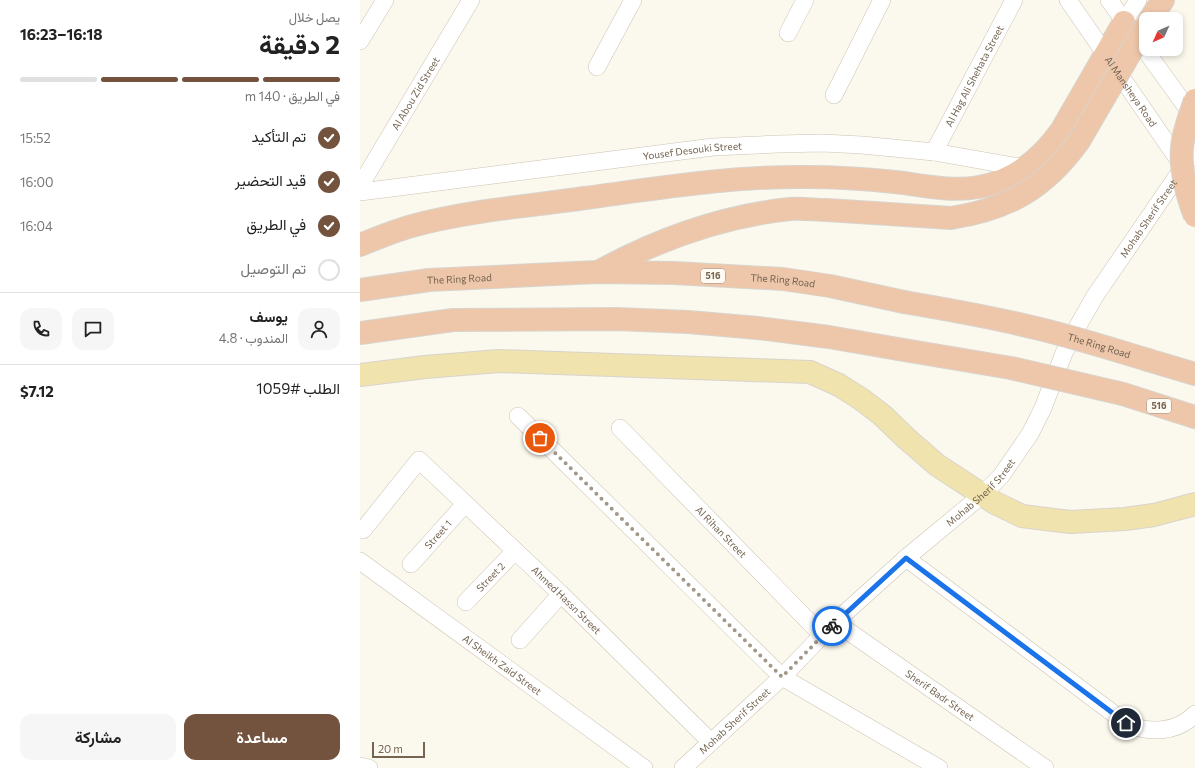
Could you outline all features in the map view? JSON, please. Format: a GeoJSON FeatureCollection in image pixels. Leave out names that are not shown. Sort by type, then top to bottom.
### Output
{"type":"FeatureCollection","features":[{"type":"Feature","properties":{"kind":"highway"},"geometry":{"type":"LineString","coordinates":[[1155,12],[1163,0]]}},
{"type":"Feature","properties":{"kind":"highway"},"geometry":{"type":"LineString","coordinates":[[360,245],[405,228],[439,219],[700,183],[749,178],[784,176],[826,177],[897,182],[948,189],[980,187],[996,183],[1025,168],[1039,158],[1051,145],[1061,131],[1124,22]]}},
{"type":"Feature","properties":{"kind":"highway"},"geometry":{"type":"LineString","coordinates":[[597,272],[627,256],[659,242],[724,221],[758,214],[792,209],[951,218],[988,210],[1023,195],[1040,184],[1054,171],[1071,151],[1139,38]]}},
{"type":"Feature","properties":{"kind":"highway"},"geometry":{"type":"LineString","coordinates":[[1194,111],[1186,126],[1182,149],[1186,189],[1195,216]]}},
{"type":"Feature","properties":{"kind":"highway","name":"The Ring Road"},"geometry":{"type":"LineString","coordinates":[[360,290],[429,280],[597,272],[674,273],[783,279],[830,286],[1027,326],[1088,342],[1195,374]]}},
{"type":"Feature","properties":{"kind":"highway","name":"516"},"geometry":{"type":"LineString","coordinates":[[360,333],[453,320],[617,319],[688,322],[829,337],[1011,368],[1122,394],[1195,417]]}},
{"type":"Feature","properties":{"kind":"main road"},"geometry":{"type":"LineString","coordinates":[[360,375],[425,367],[499,361],[810,372],[839,384],[882,414],[907,439],[937,465],[995,503],[1022,516],[1070,522],[1125,519],[1161,513],[1195,504]]}},
{"type":"Feature","properties":{"kind":"street"},"geometry":{"type":"LineString","coordinates":[[360,41],[385,0]]}},
{"type":"Feature","properties":{"kind":"street","name":"Al Abou Zid Street"},"geometry":{"type":"LineString","coordinates":[[360,186],[471,0]]}},
{"type":"Feature","properties":{"kind":"street"},"geometry":{"type":"LineString","coordinates":[[597,67],[633,0]]}},
{"type":"Feature","properties":{"kind":"street"},"geometry":{"type":"LineString","coordinates":[[788,33],[805,0]]}},
{"type":"Feature","properties":{"kind":"street"},"geometry":{"type":"LineString","coordinates":[[834,95],[882,0]]}},
{"type":"Feature","properties":{"kind":"street","name":"Al Hag Ali Shehata Street"},"geometry":{"type":"LineString","coordinates":[[934,152],[1014,0]]}},
{"type":"Feature","properties":{"kind":"street","name":"Al Mansheya Road"},"geometry":{"type":"LineString","coordinates":[[1068,0],[1195,183]]}},
{"type":"Feature","properties":{"kind":"street"},"geometry":{"type":"LineString","coordinates":[[1109,0],[1124,22],[1194,111]]}},
{"type":"Feature","properties":{"kind":"street"},"geometry":{"type":"LineString","coordinates":[[1124,22],[1138,0]]}},
{"type":"Feature","properties":{"kind":"street","name":"Yousef Desouki Street"},"geometry":{"type":"LineString","coordinates":[[360,192],[713,146],[822,143],[862,145],[934,152],[1025,168]]}},
{"type":"Feature","properties":{"kind":"street","name":"Mohab Sherif Street"},"geometry":{"type":"LineString","coordinates":[[683,768],[782,677],[835,622],[906,558],[982,495],[1001,476],[1030,434],[1043,408],[1064,353],[1082,318],[1112,269],[1195,150]]}},
{"type":"Feature","properties":{"kind":"street"},"geometry":{"type":"LineString","coordinates":[[518,416],[782,677],[939,768]]}},
{"type":"Feature","properties":{"kind":"street","name":"Al Rihan Street"},"geometry":{"type":"LineString","coordinates":[[620,428],[822,635]]}},
{"type":"Feature","properties":{"kind":"street","name":"Ahmed Hassn Street"},"geometry":{"type":"LineString","coordinates":[[363,530],[420,460],[561,594],[711,742]]}},
{"type":"Feature","properties":{"kind":"street","name":"Street 1"},"geometry":{"type":"LineString","coordinates":[[410,564],[465,504]]}},
{"type":"Feature","properties":{"kind":"street","name":"Street 2"},"geometry":{"type":"LineString","coordinates":[[466,602],[515,551]]}},
{"type":"Feature","properties":{"kind":"street"},"geometry":{"type":"LineString","coordinates":[[906,558],[1126,723],[1144,730],[1162,730],[1184,723],[1195,714]]}},
{"type":"Feature","properties":{"kind":"street","name":"Al Sheikh Zaid Street"},"geometry":{"type":"LineString","coordinates":[[360,561],[644,768]]}},
{"type":"Feature","properties":{"kind":"street"},"geometry":{"type":"LineString","coordinates":[[520,640],[561,594]]}},
{"type":"Feature","properties":{"kind":"street","name":"Sherif Badr Street"},"geometry":{"type":"LineString","coordinates":[[835,622],[1045,768]]}},
{"type":"Feature","properties":{"kind":"street"},"geometry":{"type":"LineString","coordinates":[[360,766],[369,768]]}},
{"type":"Feature","properties":{"kind":"way so far"},"geometry":{"type":"LineString","coordinates":[[540,438],[782,677],[832,626]]}},
{"type":"Feature","properties":{"kind":"route"},"geometry":{"type":"LineString","coordinates":[[832,626],[906,558],[1126,723]]}}]}
